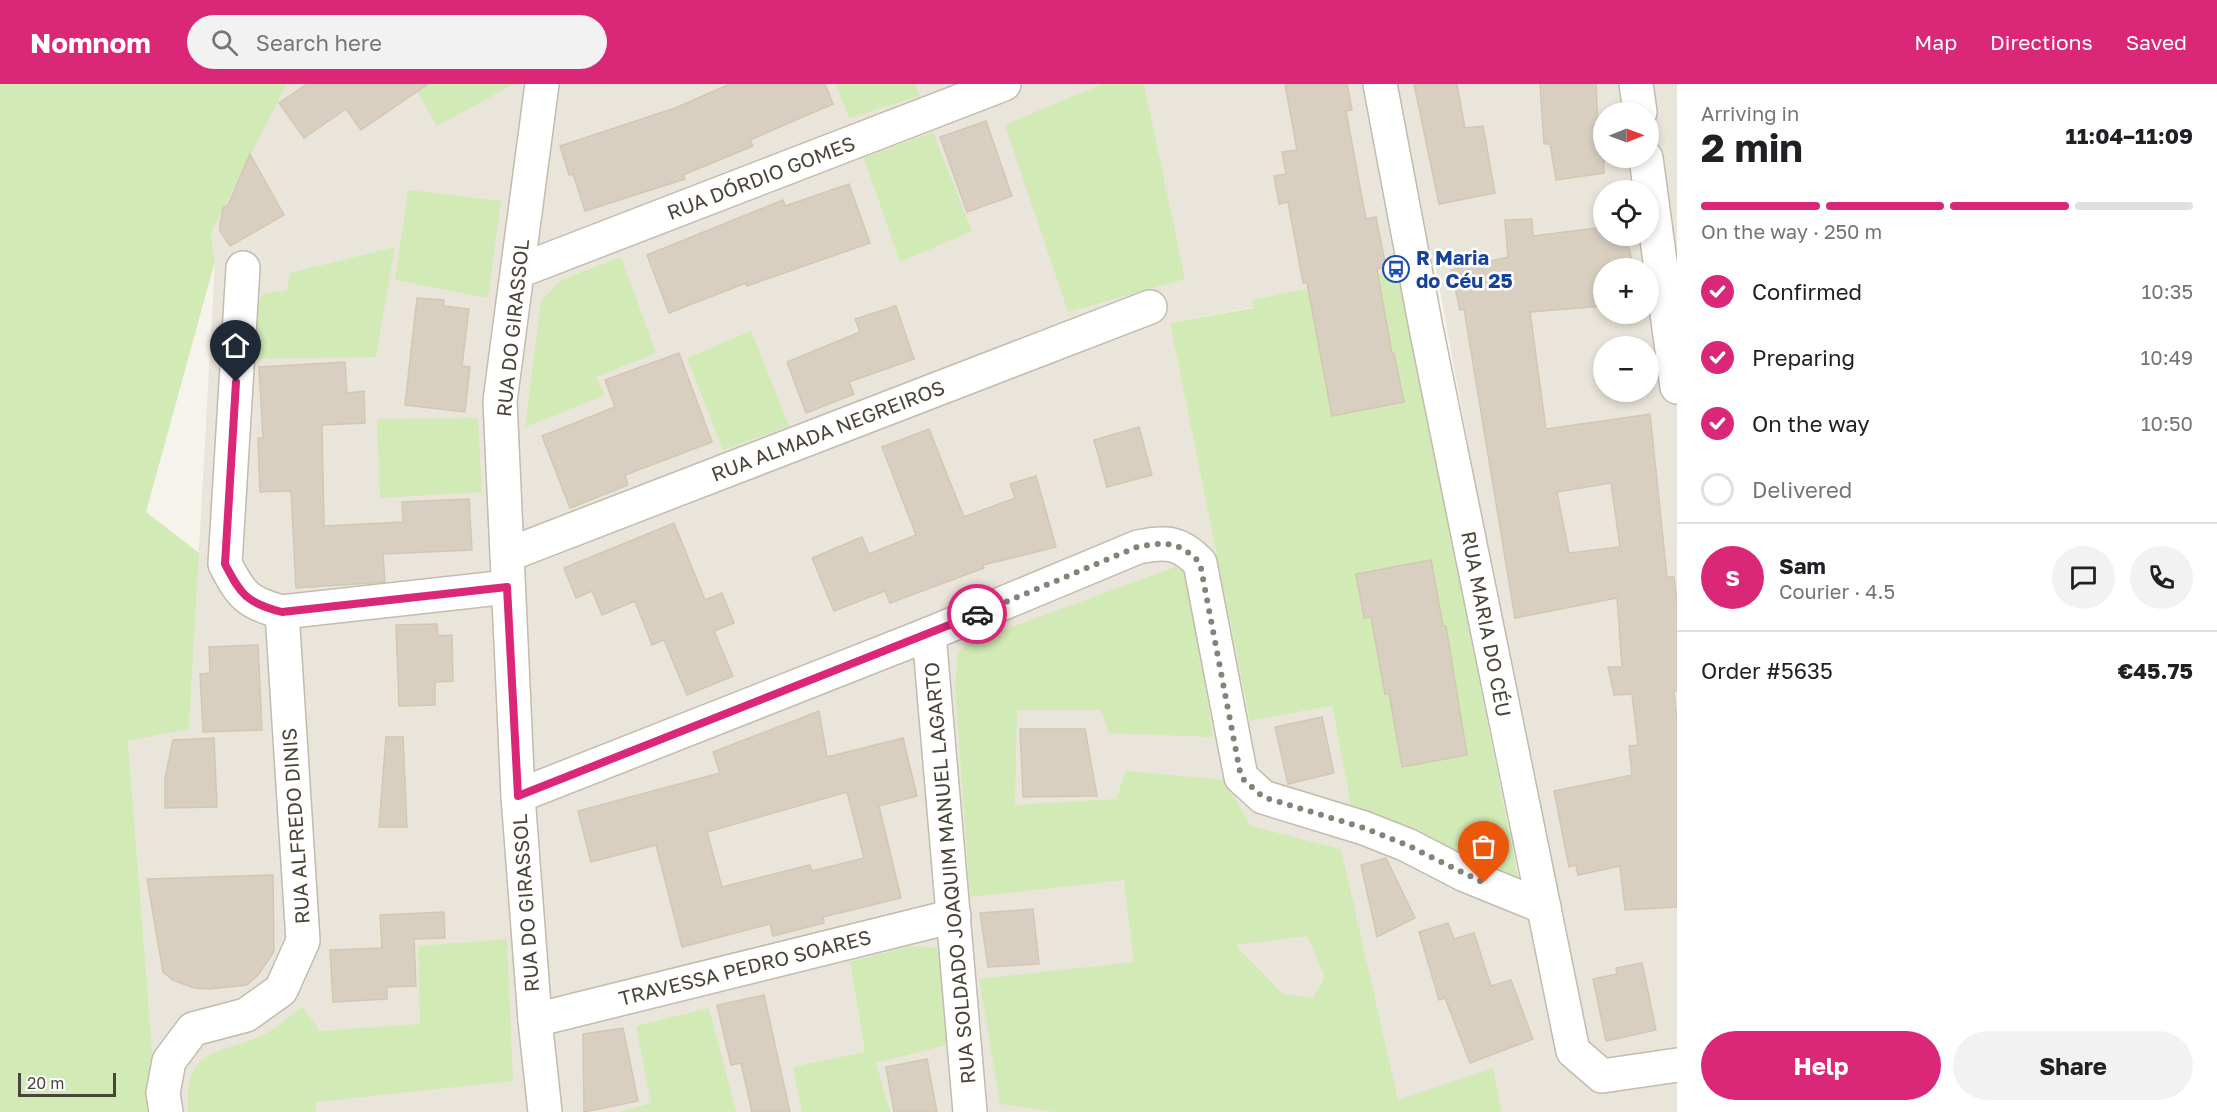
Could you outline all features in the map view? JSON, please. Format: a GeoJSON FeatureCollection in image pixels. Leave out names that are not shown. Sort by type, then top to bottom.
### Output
{"type":"FeatureCollection","features":[{"type":"Feature","properties":{"kind":"street","name":"RUA DO GIRASSOL"},"geometry":{"type":"LineString","coordinates":[[542,84],[501,401],[507,587],[518,796],[535,1020],[545,1112]]}},
{"type":"Feature","properties":{"kind":"street","name":"RUA DÓRDIO GOMES"},"geometry":{"type":"LineString","coordinates":[[519,271],[1004,84]]}},
{"type":"Feature","properties":{"kind":"street","name":"RUA MARIA DO CÉU"},"geometry":{"type":"LineString","coordinates":[[1380,84],[1574,1051],[1602,1076],[1677,1065]]}},
{"type":"Feature","properties":{"kind":"street"},"geometry":{"type":"LineString","coordinates":[[1636,84],[1639,102]]}},
{"type":"Feature","properties":{"kind":"street"},"geometry":{"type":"LineString","coordinates":[[1647,168],[1677,387]]}},
{"type":"Feature","properties":{"kind":"street"},"geometry":{"type":"LineString","coordinates":[[243,268],[225,564],[237,588],[257,605],[282,612],[507,587]]}},
{"type":"Feature","properties":{"kind":"street","name":"RUA ALMADA NEGREIROS"},"geometry":{"type":"LineString","coordinates":[[507,555],[1149,307]]}},
{"type":"Feature","properties":{"kind":"street"},"geometry":{"type":"LineString","coordinates":[[518,796],[929,634],[1137,547],[1154,544],[1185,547],[1200,563],[1241,777],[1263,797],[1364,828],[1407,845],[1464,874],[1544,907]]}},
{"type":"Feature","properties":{"kind":"street","name":"RUA ALFREDO DINIS"},"geometry":{"type":"LineString","coordinates":[[166,1112],[163,1093],[169,1061],[193,1029],[246,1015],[281,990],[303,941],[282,612]]}},
{"type":"Feature","properties":{"kind":"street","name":"RUA SOLDADO JOAQUIM MANUEL LAGARTO"},"geometry":{"type":"LineString","coordinates":[[929,634],[970,1112]]}},
{"type":"Feature","properties":{"kind":"street","name":"TRAVESSA PEDRO SOARES"},"geometry":{"type":"LineString","coordinates":[[535,1020],[954,916]]}},
{"type":"Feature","properties":{"kind":"shaded area"},"geometry":{"type":"Polygon","coordinates":[[[287,84],[1677,84],[1677,1112],[157,1112],[128,741],[189,729],[215,261],[211,233],[287,84]],[[1435,263],[1252,300],[1254,307],[1170,323],[1250,721],[1332,706],[1352,811],[1519,881],[1545,864],[1435,263]]]}},
{"type":"Feature","properties":{"kind":"green space"},"geometry":{"type":"Polygon","coordinates":[[[0,84],[287,84],[211,233],[215,261],[146,512],[199,553],[189,729],[128,741],[157,1112],[0,1112],[0,84]]]}},
{"type":"Feature","properties":{"kind":"green space"},"geometry":{"type":"Polygon","coordinates":[[[413,84],[514,84],[437,126],[413,84]]]}},
{"type":"Feature","properties":{"kind":"green space"},"geometry":{"type":"Polygon","coordinates":[[[836,84],[915,84],[920,96],[849,118],[836,84]]]}},
{"type":"Feature","properties":{"kind":"green space"},"geometry":{"type":"Polygon","coordinates":[[[1102,84],[1144,84],[1185,279],[1068,312],[1005,125],[1102,84]]]}},
{"type":"Feature","properties":{"kind":"green space"},"geometry":{"type":"Polygon","coordinates":[[[933,132],[972,231],[900,262],[864,158],[933,132]]]}},
{"type":"Feature","properties":{"kind":"green space"},"geometry":{"type":"Polygon","coordinates":[[[408,190],[501,201],[488,298],[395,280],[408,190]]]}},
{"type":"Feature","properties":{"kind":"green space"},"geometry":{"type":"Polygon","coordinates":[[[395,247],[376,357],[245,359],[255,305],[265,293],[287,291],[290,273],[395,247]]]}},
{"type":"Feature","properties":{"kind":"green space"},"geometry":{"type":"Polygon","coordinates":[[[621,257],[656,353],[596,377],[605,395],[525,427],[541,301],[561,280],[621,257]]]}},
{"type":"Feature","properties":{"kind":"green space"},"geometry":{"type":"Polygon","coordinates":[[[1398,270],[1519,881],[1352,811],[1332,706],[1250,721],[1170,323],[1253,308],[1252,300],[1398,270]]]}},
{"type":"Feature","properties":{"kind":"green space"},"geometry":{"type":"Polygon","coordinates":[[[751,331],[789,426],[723,450],[687,358],[751,331]]]}},
{"type":"Feature","properties":{"kind":"green space"},"geometry":{"type":"Polygon","coordinates":[[[478,418],[482,492],[380,498],[377,419],[478,418]]]}},
{"type":"Feature","properties":{"kind":"green space"},"geometry":{"type":"Polygon","coordinates":[[[1175,567],[1188,573],[1213,737],[1109,733],[1101,710],[1017,710],[1015,805],[1116,799],[1126,771],[1225,780],[1250,826],[1341,849],[1398,1100],[1493,1068],[1502,1112],[1056,1112],[1000,1104],[979,979],[1134,962],[1124,880],[970,897],[955,687],[958,653],[968,643],[1175,567]],[[1307,936],[1235,945],[1283,994],[1313,998],[1325,977],[1307,936]]]}},
{"type":"Feature","properties":{"kind":"green space"},"geometry":{"type":"Polygon","coordinates":[[[507,939],[513,1081],[316,1102],[316,1112],[188,1112],[188,1090],[192,1075],[198,1064],[207,1056],[263,1035],[302,1007],[320,1031],[420,1024],[418,946],[507,939]]]}},
{"type":"Feature","properties":{"kind":"green space"},"geometry":{"type":"Polygon","coordinates":[[[909,946],[937,948],[948,1024],[946,1045],[876,1063],[890,1112],[802,1112],[793,1067],[865,1052],[850,962],[909,946]]]}},
{"type":"Feature","properties":{"kind":"green space"},"geometry":{"type":"Polygon","coordinates":[[[709,1008],[736,1112],[619,1112],[651,1103],[636,1026],[709,1008]]]}},
{"type":"Feature","properties":{"kind":"building"},"geometry":{"type":"Polygon","coordinates":[[[307,84],[428,84],[361,130],[346,109],[304,138],[279,103],[307,84]]]}},
{"type":"Feature","properties":{"kind":"building"},"geometry":{"type":"Polygon","coordinates":[[[730,84],[825,84],[833,104],[750,140],[753,146],[683,175],[685,179],[585,211],[573,174],[569,175],[560,146],[675,108],[730,84]]]}},
{"type":"Feature","properties":{"kind":"building"},"geometry":{"type":"Polygon","coordinates":[[[1285,84],[1347,84],[1352,110],[1346,111],[1366,219],[1376,217],[1386,267],[1377,269],[1392,354],[1394,353],[1404,402],[1332,416],[1307,283],[1303,283],[1288,202],[1279,204],[1274,176],[1286,174],[1282,152],[1297,150],[1285,84]]]}},
{"type":"Feature","properties":{"kind":"building"},"geometry":{"type":"Polygon","coordinates":[[[1414,84],[1457,84],[1465,128],[1483,126],[1495,193],[1439,204],[1414,84]]]}},
{"type":"Feature","properties":{"kind":"building"},"geometry":{"type":"Polygon","coordinates":[[[1540,84],[1596,84],[1597,102],[1593,102],[1593,168],[1604,168],[1604,173],[1556,180],[1550,144],[1544,144],[1540,84]]]}},
{"type":"Feature","properties":{"kind":"building"},"geometry":{"type":"Polygon","coordinates":[[[986,121],[1012,196],[967,212],[940,137],[986,121]]]}},
{"type":"Feature","properties":{"kind":"building"},"geometry":{"type":"Polygon","coordinates":[[[250,154],[284,215],[230,246],[220,231],[223,208],[228,205],[250,154]]]}},
{"type":"Feature","properties":{"kind":"building"},"geometry":{"type":"Polygon","coordinates":[[[849,184],[870,243],[747,286],[746,283],[669,313],[647,255],[783,200],[785,206],[849,184]]]}},
{"type":"Feature","properties":{"kind":"building"},"geometry":{"type":"Polygon","coordinates":[[[1532,219],[1533,236],[1593,228],[1593,246],[1627,246],[1630,250],[1631,258],[1593,258],[1593,307],[1530,312],[1546,429],[1650,414],[1667,577],[1674,577],[1677,602],[1677,691],[1674,691],[1677,719],[1677,907],[1625,910],[1620,866],[1578,875],[1576,865],[1569,867],[1554,791],[1632,775],[1629,746],[1638,745],[1632,694],[1614,695],[1608,667],[1622,667],[1617,598],[1515,618],[1464,309],[1460,310],[1451,270],[1508,257],[1505,220],[1532,219]],[[1611,483],[1557,492],[1569,553],[1620,547],[1611,483]]]}},
{"type":"Feature","properties":{"kind":"building"},"geometry":{"type":"Polygon","coordinates":[[[417,298],[444,300],[443,306],[469,309],[462,366],[470,367],[465,412],[405,405],[417,298]]]}},
{"type":"Feature","properties":{"kind":"building"},"geometry":{"type":"Polygon","coordinates":[[[896,306],[914,359],[849,382],[854,394],[806,413],[787,362],[860,332],[855,319],[896,306]]]}},
{"type":"Feature","properties":{"kind":"building"},"geometry":{"type":"Polygon","coordinates":[[[679,353],[712,442],[625,475],[628,485],[570,508],[542,436],[615,407],[605,380],[679,353]]]}},
{"type":"Feature","properties":{"kind":"building"},"geometry":{"type":"Polygon","coordinates":[[[345,362],[347,393],[364,391],[365,423],[322,425],[324,526],[403,522],[402,502],[469,499],[472,550],[383,554],[385,582],[296,588],[291,491],[260,492],[258,438],[263,438],[259,367],[345,362]]]}},
{"type":"Feature","properties":{"kind":"building"},"geometry":{"type":"Polygon","coordinates":[[[1139,427],[1152,475],[1107,487],[1094,440],[1139,427]]]}},
{"type":"Feature","properties":{"kind":"building"},"geometry":{"type":"Polygon","coordinates":[[[929,429],[964,517],[1015,498],[1010,484],[1036,476],[1056,547],[983,565],[984,568],[890,603],[885,591],[834,611],[812,558],[862,537],[869,554],[916,535],[882,447],[929,429]]]}},
{"type":"Feature","properties":{"kind":"building"},"geometry":{"type":"Polygon","coordinates":[[[674,523],[705,600],[722,593],[734,623],[714,631],[733,676],[687,695],[664,640],[652,645],[635,601],[602,615],[592,591],[576,598],[564,568],[674,523]]]}},
{"type":"Feature","properties":{"kind":"building"},"geometry":{"type":"Polygon","coordinates":[[[1431,560],[1443,626],[1446,626],[1467,755],[1402,767],[1389,693],[1385,694],[1371,617],[1364,618],[1356,574],[1431,560]]]}},
{"type":"Feature","properties":{"kind":"building"},"geometry":{"type":"Polygon","coordinates":[[[437,624],[438,636],[452,635],[453,681],[435,682],[435,705],[399,706],[396,625],[437,624]]]}},
{"type":"Feature","properties":{"kind":"building"},"geometry":{"type":"Polygon","coordinates":[[[258,645],[262,730],[203,732],[200,674],[210,673],[209,647],[258,645]]]}},
{"type":"Feature","properties":{"kind":"building"},"geometry":{"type":"Polygon","coordinates":[[[819,711],[827,757],[903,738],[917,796],[879,806],[901,898],[823,917],[824,923],[773,936],[770,924],[682,947],[656,845],[591,862],[578,811],[720,773],[713,752],[819,711]],[[847,792],[707,832],[722,887],[810,865],[812,871],[864,858],[847,792]]]}},
{"type":"Feature","properties":{"kind":"building"},"geometry":{"type":"Polygon","coordinates":[[[1322,717],[1334,773],[1288,784],[1275,727],[1322,717]]]}},
{"type":"Feature","properties":{"kind":"building"},"geometry":{"type":"Polygon","coordinates":[[[1020,729],[1085,729],[1097,796],[1023,797],[1020,729]]]}},
{"type":"Feature","properties":{"kind":"building"},"geometry":{"type":"Polygon","coordinates":[[[386,737],[403,737],[407,827],[379,827],[386,737]]]}},
{"type":"Feature","properties":{"kind":"building"},"geometry":{"type":"Polygon","coordinates":[[[214,738],[217,807],[165,808],[165,778],[173,740],[214,738]]]}},
{"type":"Feature","properties":{"kind":"building"},"geometry":{"type":"Polygon","coordinates":[[[1386,858],[1415,918],[1377,937],[1361,865],[1386,858]]]}},
{"type":"Feature","properties":{"kind":"building"},"geometry":{"type":"Polygon","coordinates":[[[273,875],[274,952],[258,975],[247,985],[209,989],[194,988],[173,980],[163,972],[147,879],[273,875]]]}},
{"type":"Feature","properties":{"kind":"building"},"geometry":{"type":"Polygon","coordinates":[[[1033,909],[1039,964],[988,967],[980,913],[1033,909]]]}},
{"type":"Feature","properties":{"kind":"building"},"geometry":{"type":"Polygon","coordinates":[[[444,912],[445,938],[414,939],[416,986],[387,987],[387,999],[333,1002],[330,950],[382,948],[380,915],[444,912]]]}},
{"type":"Feature","properties":{"kind":"building"},"geometry":{"type":"Polygon","coordinates":[[[1448,923],[1454,939],[1474,933],[1491,986],[1511,980],[1533,1039],[1470,1063],[1445,998],[1439,1000],[1419,932],[1448,923]]]}},
{"type":"Feature","properties":{"kind":"building"},"geometry":{"type":"Polygon","coordinates":[[[1642,963],[1656,1030],[1606,1041],[1593,979],[1617,974],[1616,968],[1642,963]]]}},
{"type":"Feature","properties":{"kind":"building"},"geometry":{"type":"Polygon","coordinates":[[[764,995],[790,1112],[752,1112],[741,1063],[731,1065],[717,1005],[764,995]]]}},
{"type":"Feature","properties":{"kind":"building"},"geometry":{"type":"Polygon","coordinates":[[[623,1028],[638,1101],[584,1112],[583,1034],[623,1028]]]}},
{"type":"Feature","properties":{"kind":"building"},"geometry":{"type":"Polygon","coordinates":[[[927,1059],[937,1112],[894,1112],[886,1067],[927,1059]]]}},
{"type":"Feature","properties":{"kind":"way so far"},"geometry":{"type":"LineString","coordinates":[[977,614],[1137,547],[1154,544],[1185,547],[1200,563],[1241,777],[1263,797],[1364,828],[1407,845],[1484,883]]}},
{"type":"Feature","properties":{"kind":"place","name":"R Maria do Céu 25"},"geometry":{"type":"Point","coordinates":[1396,269]}},
{"type":"Feature","properties":{"kind":"route"},"geometry":{"type":"LineString","coordinates":[[236,382],[225,564],[237,588],[257,605],[282,612],[507,587],[518,796],[977,614]]}}]}
